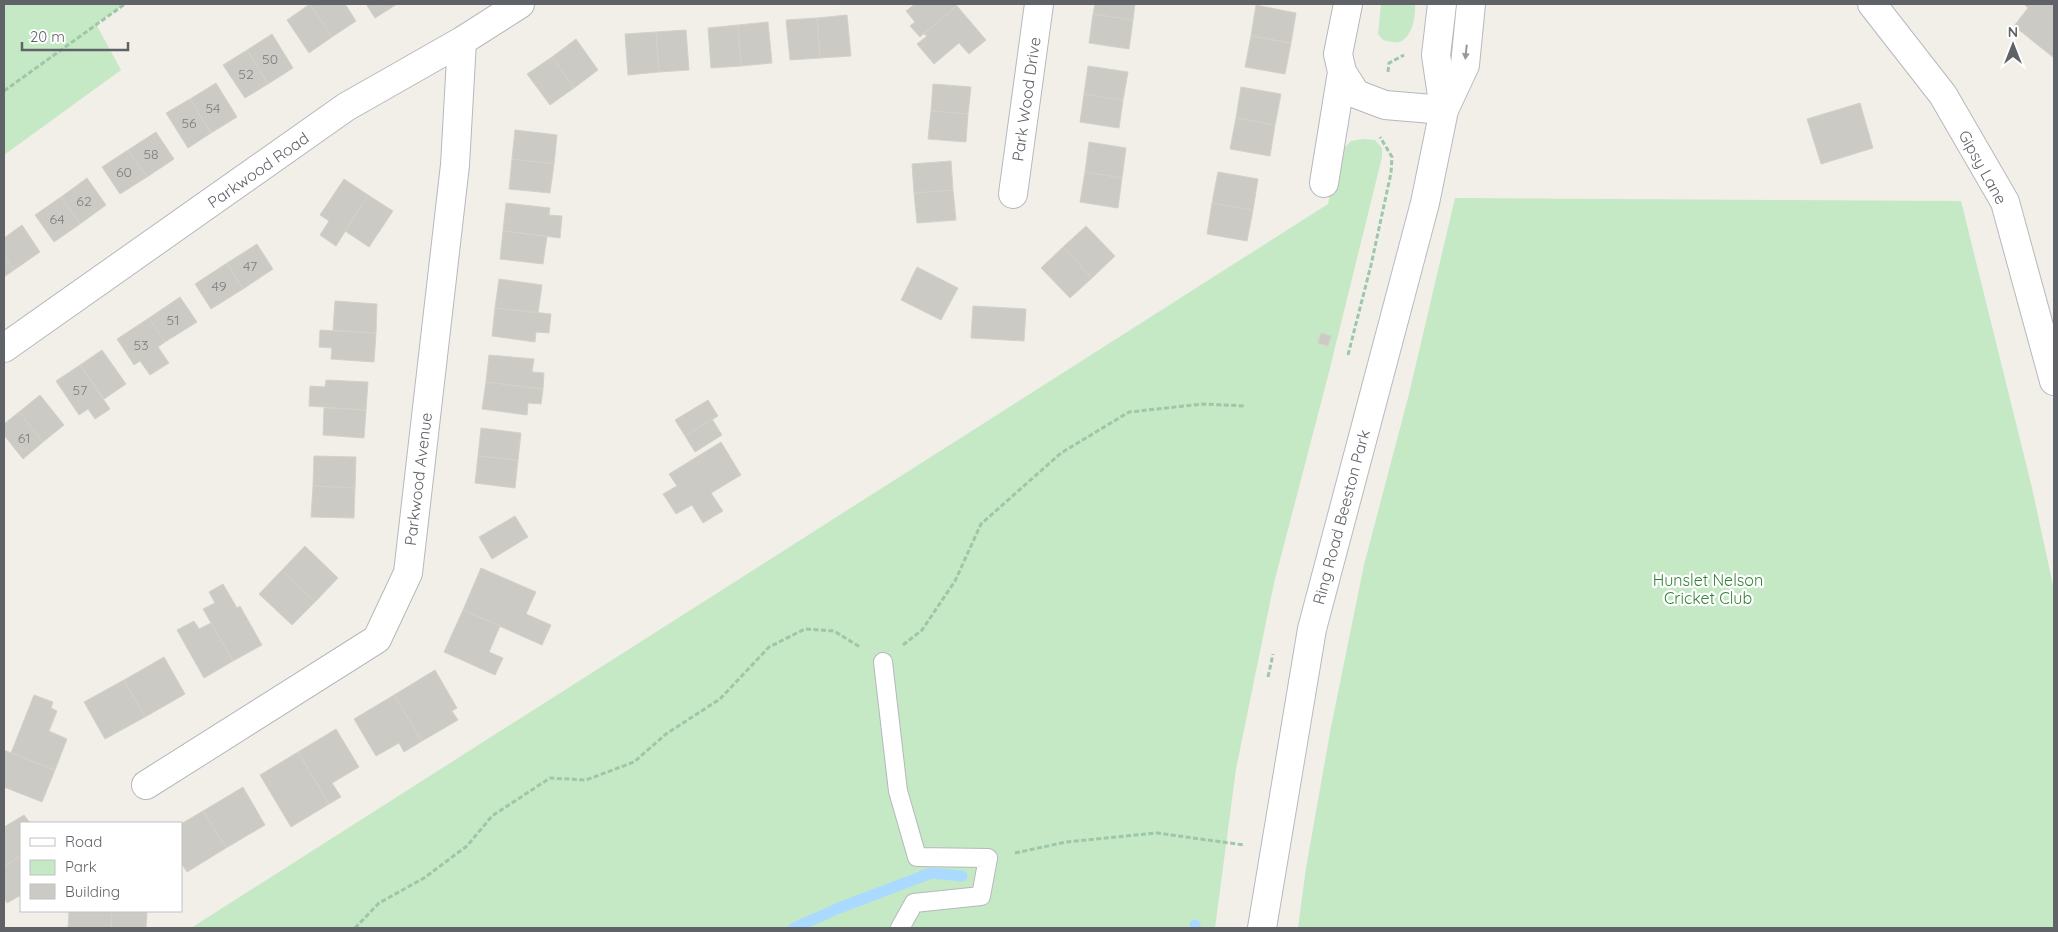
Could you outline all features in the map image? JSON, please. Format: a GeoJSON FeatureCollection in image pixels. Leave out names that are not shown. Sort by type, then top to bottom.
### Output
{"type":"FeatureCollection","features":[{"type":"Feature","properties":{"kind":"street","name":"Parkwood Road"},"geometry":{"type":"LineString","coordinates":[[4,348],[346,107],[462,41],[520,4]]}},
{"type":"Feature","properties":{"kind":"street","name":"Park Wood Drive"},"geometry":{"type":"LineString","coordinates":[[1013,194],[1039,4]]}},
{"type":"Feature","properties":{"kind":"street"},"geometry":{"type":"LineString","coordinates":[[1348,4],[1338,54],[1342,72],[1356,94],[1385,106],[1444,110]]}},
{"type":"Feature","properties":{"kind":"street","name":"Ring Road Beeston Park"},"geometry":{"type":"LineString","coordinates":[[1442,4],[1436,55],[1444,110]]}},
{"type":"Feature","properties":{"kind":"street","name":"Ring Road Beeston Park"},"geometry":{"type":"LineString","coordinates":[[1262,928],[1312,629],[1425,203],[1444,110],[1464,64],[1471,4]]}},
{"type":"Feature","properties":{"kind":"street","name":"Gipsy Lane"},"geometry":{"type":"LineString","coordinates":[[1872,4],[1943,95],[2005,202],[2054,382]]}},
{"type":"Feature","properties":{"kind":"street","name":"Parkwood Avenue"},"geometry":{"type":"LineString","coordinates":[[146,785],[377,639],[408,573],[455,165],[462,41]]}},
{"type":"Feature","properties":{"kind":"street"},"geometry":{"type":"LineString","coordinates":[[1324,183],[1342,72]]}},
{"type":"Feature","properties":{"kind":"lane"},"geometry":{"type":"LineString","coordinates":[[883,662],[898,791],[917,857],[988,858],[982,896],[914,903],[900,928]]}},
{"type":"Feature","properties":{"kind":"path"},"geometry":{"type":"LineString","coordinates":[[4,91],[125,4]]}},
{"type":"Feature","properties":{"kind":"path"},"geometry":{"type":"LineString","coordinates":[[355,928],[379,903],[424,878],[467,846],[492,816],[550,778],[586,780],[634,762],[666,734],[720,700],[769,647],[805,629],[834,631],[883,662],[922,630],[955,581],[982,524],[1061,453],[1129,412],[1203,404],[1246,406]]}},
{"type":"Feature","properties":{"kind":"path"},"geometry":{"type":"LineString","coordinates":[[988,858],[1066,842],[1157,833],[1274,849]]}},
{"type":"Feature","properties":{"kind":"green space"},"geometry":{"type":"Polygon","coordinates":[[[4,4],[125,4],[96,24],[121,70],[4,155],[4,4]]]}},
{"type":"Feature","properties":{"kind":"green space"},"geometry":{"type":"Polygon","coordinates":[[[1381,4],[1415,4],[1412,26],[1403,40],[1397,42],[1383,40],[1378,34],[1381,4]]]}},
{"type":"Feature","properties":{"kind":"green space"},"geometry":{"type":"Polygon","coordinates":[[[1375,140],[1382,148],[1382,157],[1274,583],[1236,769],[1215,928],[191,928],[1328,204],[1338,155],[1351,141],[1375,140]]]}},
{"type":"Feature","properties":{"kind":"green space","name":"Hunslet Nelson Cricket Club"},"geometry":{"type":"Polygon","coordinates":[[[1455,198],[1961,201],[2032,488],[2054,590],[2054,928],[1298,928],[1306,868],[1331,727],[1364,565],[1409,394],[1455,198]]]}},
{"type":"Feature","properties":{"kind":"building"},"geometry":{"type":"Polygon","coordinates":[[[310,4],[332,37],[309,53],[287,20],[310,4]]]}},
{"type":"Feature","properties":{"kind":"building"},"geometry":{"type":"Polygon","coordinates":[[[310,4],[345,4],[356,21],[332,37],[310,4]]]}},
{"type":"Feature","properties":{"kind":"building"},"geometry":{"type":"Polygon","coordinates":[[[366,4],[397,4],[375,18],[366,4]]]}},
{"type":"Feature","properties":{"kind":"building"},"geometry":{"type":"Polygon","coordinates":[[[915,4],[955,4],[957,6],[920,37],[910,26],[915,22],[906,11],[915,4]]]}},
{"type":"Feature","properties":{"kind":"building"},"geometry":{"type":"Polygon","coordinates":[[[1095,4],[1135,4],[1133,20],[1093,14],[1095,4]]]}},
{"type":"Feature","properties":{"kind":"building"},"geometry":{"type":"Polygon","coordinates":[[[2024,4],[2054,4],[2054,58],[2014,26],[2028,8],[2024,4]]]}},
{"type":"Feature","properties":{"kind":"building"},"geometry":{"type":"Polygon","coordinates":[[[1256,5],[1296,13],[1291,43],[1251,36],[1256,5]]]}},
{"type":"Feature","properties":{"kind":"building"},"geometry":{"type":"Polygon","coordinates":[[[957,6],[986,40],[969,54],[959,43],[934,64],[917,44],[927,36],[924,34],[957,6]]]}},
{"type":"Feature","properties":{"kind":"building"},"geometry":{"type":"Polygon","coordinates":[[[1093,14],[1133,20],[1129,49],[1089,43],[1093,14]]]}},
{"type":"Feature","properties":{"kind":"building"},"geometry":{"type":"Polygon","coordinates":[[[847,15],[851,56],[820,58],[817,18],[847,15]]]}},
{"type":"Feature","properties":{"kind":"building"},"geometry":{"type":"Polygon","coordinates":[[[817,18],[820,58],[790,60],[786,20],[817,18]]]}},
{"type":"Feature","properties":{"kind":"building"},"geometry":{"type":"Polygon","coordinates":[[[768,22],[772,63],[741,66],[738,25],[768,22]]]}},
{"type":"Feature","properties":{"kind":"building"},"geometry":{"type":"Polygon","coordinates":[[[738,25],[741,66],[711,68],[708,28],[738,25]]]}},
{"type":"Feature","properties":{"kind":"building"},"geometry":{"type":"Polygon","coordinates":[[[686,30],[689,70],[659,72],[656,32],[686,30]]]}},
{"type":"Feature","properties":{"kind":"building"},"geometry":{"type":"Polygon","coordinates":[[[656,32],[659,72],[628,75],[625,34],[656,32]]]}},
{"type":"Feature","properties":{"kind":"building"},"geometry":{"type":"Polygon","coordinates":[[[272,34],[293,68],[268,84],[247,50],[272,34]]]}},
{"type":"Feature","properties":{"kind":"building"},"geometry":{"type":"Polygon","coordinates":[[[1251,36],[1291,43],[1285,74],[1245,67],[1251,36]]]}},
{"type":"Feature","properties":{"kind":"building"},"geometry":{"type":"Polygon","coordinates":[[[576,39],[598,70],[574,88],[552,57],[576,39]]]}},
{"type":"Feature","properties":{"kind":"building"},"geometry":{"type":"Polygon","coordinates":[[[247,50],[268,84],[245,98],[223,65],[247,50]]]}},
{"type":"Feature","properties":{"kind":"building"},"geometry":{"type":"Polygon","coordinates":[[[552,57],[574,88],[550,105],[527,74],[552,57]]]}},
{"type":"Feature","properties":{"kind":"building"},"geometry":{"type":"Polygon","coordinates":[[[1088,66],[1128,72],[1123,100],[1084,94],[1088,66]]]}},
{"type":"Feature","properties":{"kind":"building"},"geometry":{"type":"Polygon","coordinates":[[[216,83],[237,117],[211,133],[190,99],[216,83]]]}},
{"type":"Feature","properties":{"kind":"building"},"geometry":{"type":"Polygon","coordinates":[[[933,84],[971,87],[968,114],[931,111],[933,84]]]}},
{"type":"Feature","properties":{"kind":"building"},"geometry":{"type":"Polygon","coordinates":[[[1241,87],[1281,94],[1275,125],[1236,118],[1241,87]]]}},
{"type":"Feature","properties":{"kind":"building"},"geometry":{"type":"Polygon","coordinates":[[[1084,94],[1123,100],[1119,128],[1080,122],[1084,94]]]}},
{"type":"Feature","properties":{"kind":"building"},"geometry":{"type":"Polygon","coordinates":[[[190,99],[211,133],[188,148],[166,113],[190,99]]]}},
{"type":"Feature","properties":{"kind":"building"},"geometry":{"type":"Polygon","coordinates":[[[1860,103],[1873,148],[1821,164],[1807,119],[1860,103]]]}},
{"type":"Feature","properties":{"kind":"building"},"geometry":{"type":"Polygon","coordinates":[[[931,111],[968,114],[966,142],[928,139],[931,111]]]}},
{"type":"Feature","properties":{"kind":"building"},"geometry":{"type":"Polygon","coordinates":[[[1236,118],[1275,125],[1270,156],[1230,149],[1236,118]]]}},
{"type":"Feature","properties":{"kind":"building"},"geometry":{"type":"Polygon","coordinates":[[[515,130],[557,135],[554,164],[512,159],[515,130]]]}},
{"type":"Feature","properties":{"kind":"building"},"geometry":{"type":"Polygon","coordinates":[[[156,132],[174,159],[147,177],[128,150],[156,132]]]}},
{"type":"Feature","properties":{"kind":"building"},"geometry":{"type":"Polygon","coordinates":[[[1089,142],[1126,148],[1122,178],[1085,172],[1089,142]]]}},
{"type":"Feature","properties":{"kind":"building"},"geometry":{"type":"Polygon","coordinates":[[[128,150],[147,177],[120,194],[102,167],[128,150]]]}},
{"type":"Feature","properties":{"kind":"building"},"geometry":{"type":"Polygon","coordinates":[[[512,159],[554,164],[550,193],[509,189],[512,159]]]}},
{"type":"Feature","properties":{"kind":"building"},"geometry":{"type":"Polygon","coordinates":[[[951,161],[953,190],[914,193],[912,164],[951,161]]]}},
{"type":"Feature","properties":{"kind":"building"},"geometry":{"type":"Polygon","coordinates":[[[1085,172],[1122,178],[1118,208],[1080,202],[1085,172]]]}},
{"type":"Feature","properties":{"kind":"building"},"geometry":{"type":"Polygon","coordinates":[[[1218,172],[1258,179],[1253,210],[1212,203],[1218,172]]]}},
{"type":"Feature","properties":{"kind":"building"},"geometry":{"type":"Polygon","coordinates":[[[87,178],[106,205],[80,224],[61,197],[87,178]]]}},
{"type":"Feature","properties":{"kind":"building"},"geometry":{"type":"Polygon","coordinates":[[[344,179],[368,195],[336,246],[320,235],[329,221],[320,215],[344,179]]]}},
{"type":"Feature","properties":{"kind":"building"},"geometry":{"type":"Polygon","coordinates":[[[953,190],[956,220],[917,223],[914,193],[953,190]]]}},
{"type":"Feature","properties":{"kind":"building"},"geometry":{"type":"Polygon","coordinates":[[[368,195],[393,211],[369,247],[345,231],[368,195]]]}},
{"type":"Feature","properties":{"kind":"building"},"geometry":{"type":"Polygon","coordinates":[[[61,197],[80,224],[54,242],[35,215],[61,197]]]}},
{"type":"Feature","properties":{"kind":"building"},"geometry":{"type":"Polygon","coordinates":[[[506,203],[550,208],[549,215],[562,216],[560,238],[503,231],[506,203]]]}},
{"type":"Feature","properties":{"kind":"building"},"geometry":{"type":"Polygon","coordinates":[[[1212,203],[1253,210],[1247,241],[1207,234],[1212,203]]]}},
{"type":"Feature","properties":{"kind":"building"},"geometry":{"type":"Polygon","coordinates":[[[22,225],[40,252],[14,270],[4,255],[4,238],[22,225]]]}},
{"type":"Feature","properties":{"kind":"building"},"geometry":{"type":"Polygon","coordinates":[[[1086,226],[1115,256],[1092,278],[1063,247],[1086,226]]]}},
{"type":"Feature","properties":{"kind":"building"},"geometry":{"type":"Polygon","coordinates":[[[503,231],[547,236],[543,264],[500,259],[503,231]]]}},
{"type":"Feature","properties":{"kind":"building"},"geometry":{"type":"Polygon","coordinates":[[[257,244],[273,269],[243,289],[227,263],[257,244]]]}},
{"type":"Feature","properties":{"kind":"building"},"geometry":{"type":"Polygon","coordinates":[[[1063,247],[1092,278],[1070,298],[1041,268],[1063,247]]]}},
{"type":"Feature","properties":{"kind":"building"},"geometry":{"type":"Polygon","coordinates":[[[4,255],[14,270],[4,277],[4,255]]]}},
{"type":"Feature","properties":{"kind":"building"},"geometry":{"type":"Polygon","coordinates":[[[227,263],[243,289],[211,309],[195,284],[227,263]]]}},
{"type":"Feature","properties":{"kind":"building"},"geometry":{"type":"Polygon","coordinates":[[[917,267],[958,288],[941,320],[901,300],[917,267]]]}},
{"type":"Feature","properties":{"kind":"building"},"geometry":{"type":"Polygon","coordinates":[[[499,279],[542,285],[538,313],[495,308],[499,279]]]}},
{"type":"Feature","properties":{"kind":"building"},"geometry":{"type":"Polygon","coordinates":[[[180,297],[197,322],[165,342],[149,318],[180,297]]]}},
{"type":"Feature","properties":{"kind":"building"},"geometry":{"type":"Polygon","coordinates":[[[335,301],[377,304],[376,333],[333,330],[335,301]]]}},
{"type":"Feature","properties":{"kind":"building"},"geometry":{"type":"Polygon","coordinates":[[[973,306],[1026,309],[1024,341],[971,338],[973,306]]]}},
{"type":"Feature","properties":{"kind":"building"},"geometry":{"type":"Polygon","coordinates":[[[495,308],[551,314],[549,333],[536,332],[535,342],[492,336],[495,308]]]}},
{"type":"Feature","properties":{"kind":"building"},"geometry":{"type":"Polygon","coordinates":[[[149,318],[165,342],[158,347],[169,363],[150,375],[140,361],[134,365],[117,339],[149,318]]]}},
{"type":"Feature","properties":{"kind":"building"},"geometry":{"type":"Polygon","coordinates":[[[320,330],[376,333],[374,362],[331,359],[332,348],[319,347],[320,330]]]}},
{"type":"Feature","properties":{"kind":"building"},"geometry":{"type":"Polygon","coordinates":[[[1321,333],[1331,336],[1328,346],[1318,343],[1321,333]]]}},
{"type":"Feature","properties":{"kind":"building"},"geometry":{"type":"Polygon","coordinates":[[[102,350],[126,384],[104,399],[80,365],[102,350]]]}},
{"type":"Feature","properties":{"kind":"building"},"geometry":{"type":"Polygon","coordinates":[[[489,355],[534,359],[532,372],[544,373],[543,389],[486,382],[489,355]]]}},
{"type":"Feature","properties":{"kind":"building"},"geometry":{"type":"Polygon","coordinates":[[[80,365],[110,409],[95,419],[88,409],[79,415],[56,381],[80,365]]]}},
{"type":"Feature","properties":{"kind":"building"},"geometry":{"type":"Polygon","coordinates":[[[326,380],[368,382],[366,410],[309,406],[310,386],[325,387],[326,380]]]}},
{"type":"Feature","properties":{"kind":"building"},"geometry":{"type":"Polygon","coordinates":[[[486,382],[543,389],[541,404],[528,403],[527,415],[482,409],[486,382]]]}},
{"type":"Feature","properties":{"kind":"building"},"geometry":{"type":"Polygon","coordinates":[[[40,395],[64,425],[43,442],[19,412],[40,395]]]}},
{"type":"Feature","properties":{"kind":"building"},"geometry":{"type":"Polygon","coordinates":[[[708,400],[718,416],[685,436],[675,420],[708,400]]]}},
{"type":"Feature","properties":{"kind":"building"},"geometry":{"type":"Polygon","coordinates":[[[324,408],[366,410],[364,438],[323,435],[324,408]]]}},
{"type":"Feature","properties":{"kind":"building"},"geometry":{"type":"Polygon","coordinates":[[[19,412],[43,442],[23,459],[4,435],[4,424],[19,412]]]}},
{"type":"Feature","properties":{"kind":"building"},"geometry":{"type":"Polygon","coordinates":[[[712,419],[722,435],[695,452],[685,436],[712,419]]]}},
{"type":"Feature","properties":{"kind":"building"},"geometry":{"type":"Polygon","coordinates":[[[481,428],[521,433],[518,460],[478,456],[481,428]]]}},
{"type":"Feature","properties":{"kind":"building"},"geometry":{"type":"Polygon","coordinates":[[[721,442],[741,475],[711,493],[723,511],[703,523],[692,505],[676,514],[663,494],[677,486],[669,474],[721,442]]]}},
{"type":"Feature","properties":{"kind":"building"},"geometry":{"type":"Polygon","coordinates":[[[314,456],[356,457],[355,488],[313,486],[314,456]]]}},
{"type":"Feature","properties":{"kind":"building"},"geometry":{"type":"Polygon","coordinates":[[[478,456],[518,460],[515,488],[475,483],[478,456]]]}},
{"type":"Feature","properties":{"kind":"building"},"geometry":{"type":"Polygon","coordinates":[[[313,486],[355,488],[354,518],[311,517],[313,486]]]}},
{"type":"Feature","properties":{"kind":"building"},"geometry":{"type":"Polygon","coordinates":[[[515,516],[528,537],[492,559],[479,537],[515,516]]]}},
{"type":"Feature","properties":{"kind":"building"},"geometry":{"type":"Polygon","coordinates":[[[305,546],[338,578],[315,602],[282,570],[305,546]]]}},
{"type":"Feature","properties":{"kind":"building"},"geometry":{"type":"Polygon","coordinates":[[[481,568],[536,592],[526,614],[551,625],[542,645],[463,610],[481,568]]]}},
{"type":"Feature","properties":{"kind":"building"},"geometry":{"type":"Polygon","coordinates":[[[282,570],[315,602],[292,625],[259,594],[282,570]]]}},
{"type":"Feature","properties":{"kind":"building"},"geometry":{"type":"Polygon","coordinates":[[[223,584],[237,608],[240,606],[262,645],[233,661],[203,609],[215,603],[209,592],[223,584]]]}},
{"type":"Feature","properties":{"kind":"building"},"geometry":{"type":"Polygon","coordinates":[[[463,610],[500,626],[489,652],[503,658],[495,675],[444,652],[463,610]]]}},
{"type":"Feature","properties":{"kind":"building"},"geometry":{"type":"Polygon","coordinates":[[[194,621],[199,629],[211,623],[233,661],[204,678],[177,630],[194,621]]]}},
{"type":"Feature","properties":{"kind":"building"},"geometry":{"type":"Polygon","coordinates":[[[164,657],[185,694],[145,717],[124,680],[164,657]]]}},
{"type":"Feature","properties":{"kind":"building"},"geometry":{"type":"Polygon","coordinates":[[[435,670],[457,708],[452,711],[458,720],[422,741],[394,695],[435,670]]]}},
{"type":"Feature","properties":{"kind":"building"},"geometry":{"type":"Polygon","coordinates":[[[124,680],[145,717],[105,739],[84,702],[124,680]]]}},
{"type":"Feature","properties":{"kind":"building"},"geometry":{"type":"Polygon","coordinates":[[[34,695],[53,702],[51,708],[57,711],[49,731],[67,739],[55,770],[11,753],[34,695]]]}},
{"type":"Feature","properties":{"kind":"building"},"geometry":{"type":"Polygon","coordinates":[[[394,695],[422,741],[404,752],[399,743],[376,756],[354,719],[394,695]]]}},
{"type":"Feature","properties":{"kind":"building"},"geometry":{"type":"Polygon","coordinates":[[[336,729],[359,767],[332,783],[341,797],[329,804],[298,752],[336,729]]]}},
{"type":"Feature","properties":{"kind":"building"},"geometry":{"type":"Polygon","coordinates":[[[4,750],[55,770],[42,802],[4,787],[4,750]]]}},
{"type":"Feature","properties":{"kind":"building"},"geometry":{"type":"Polygon","coordinates":[[[298,752],[329,804],[291,827],[260,775],[298,752]]]}},
{"type":"Feature","properties":{"kind":"building"},"geometry":{"type":"Polygon","coordinates":[[[243,787],[265,825],[226,848],[203,811],[243,787]]]}},
{"type":"Feature","properties":{"kind":"building"},"geometry":{"type":"Polygon","coordinates":[[[203,811],[226,848],[187,872],[182,864],[182,823],[203,811]]]}},
{"type":"Feature","properties":{"kind":"building"},"geometry":{"type":"Polygon","coordinates":[[[24,815],[29,822],[20,822],[20,857],[4,866],[4,827],[24,815]]]}},
{"type":"Feature","properties":{"kind":"building"},"geometry":{"type":"Polygon","coordinates":[[[20,857],[20,896],[7,903],[4,898],[4,866],[20,857]]]}},
{"type":"Feature","properties":{"kind":"building"},"geometry":{"type":"Polygon","coordinates":[[[69,912],[112,912],[111,928],[68,928],[69,912]]]}},
{"type":"Feature","properties":{"kind":"building"},"geometry":{"type":"Polygon","coordinates":[[[112,912],[147,912],[146,928],[111,928],[112,912]]]}},
{"type":"Feature","properties":{"kind":"waterway"},"geometry":{"type":"LineString","coordinates":[[794,928],[839,908],[931,873],[962,876]]}}]}
